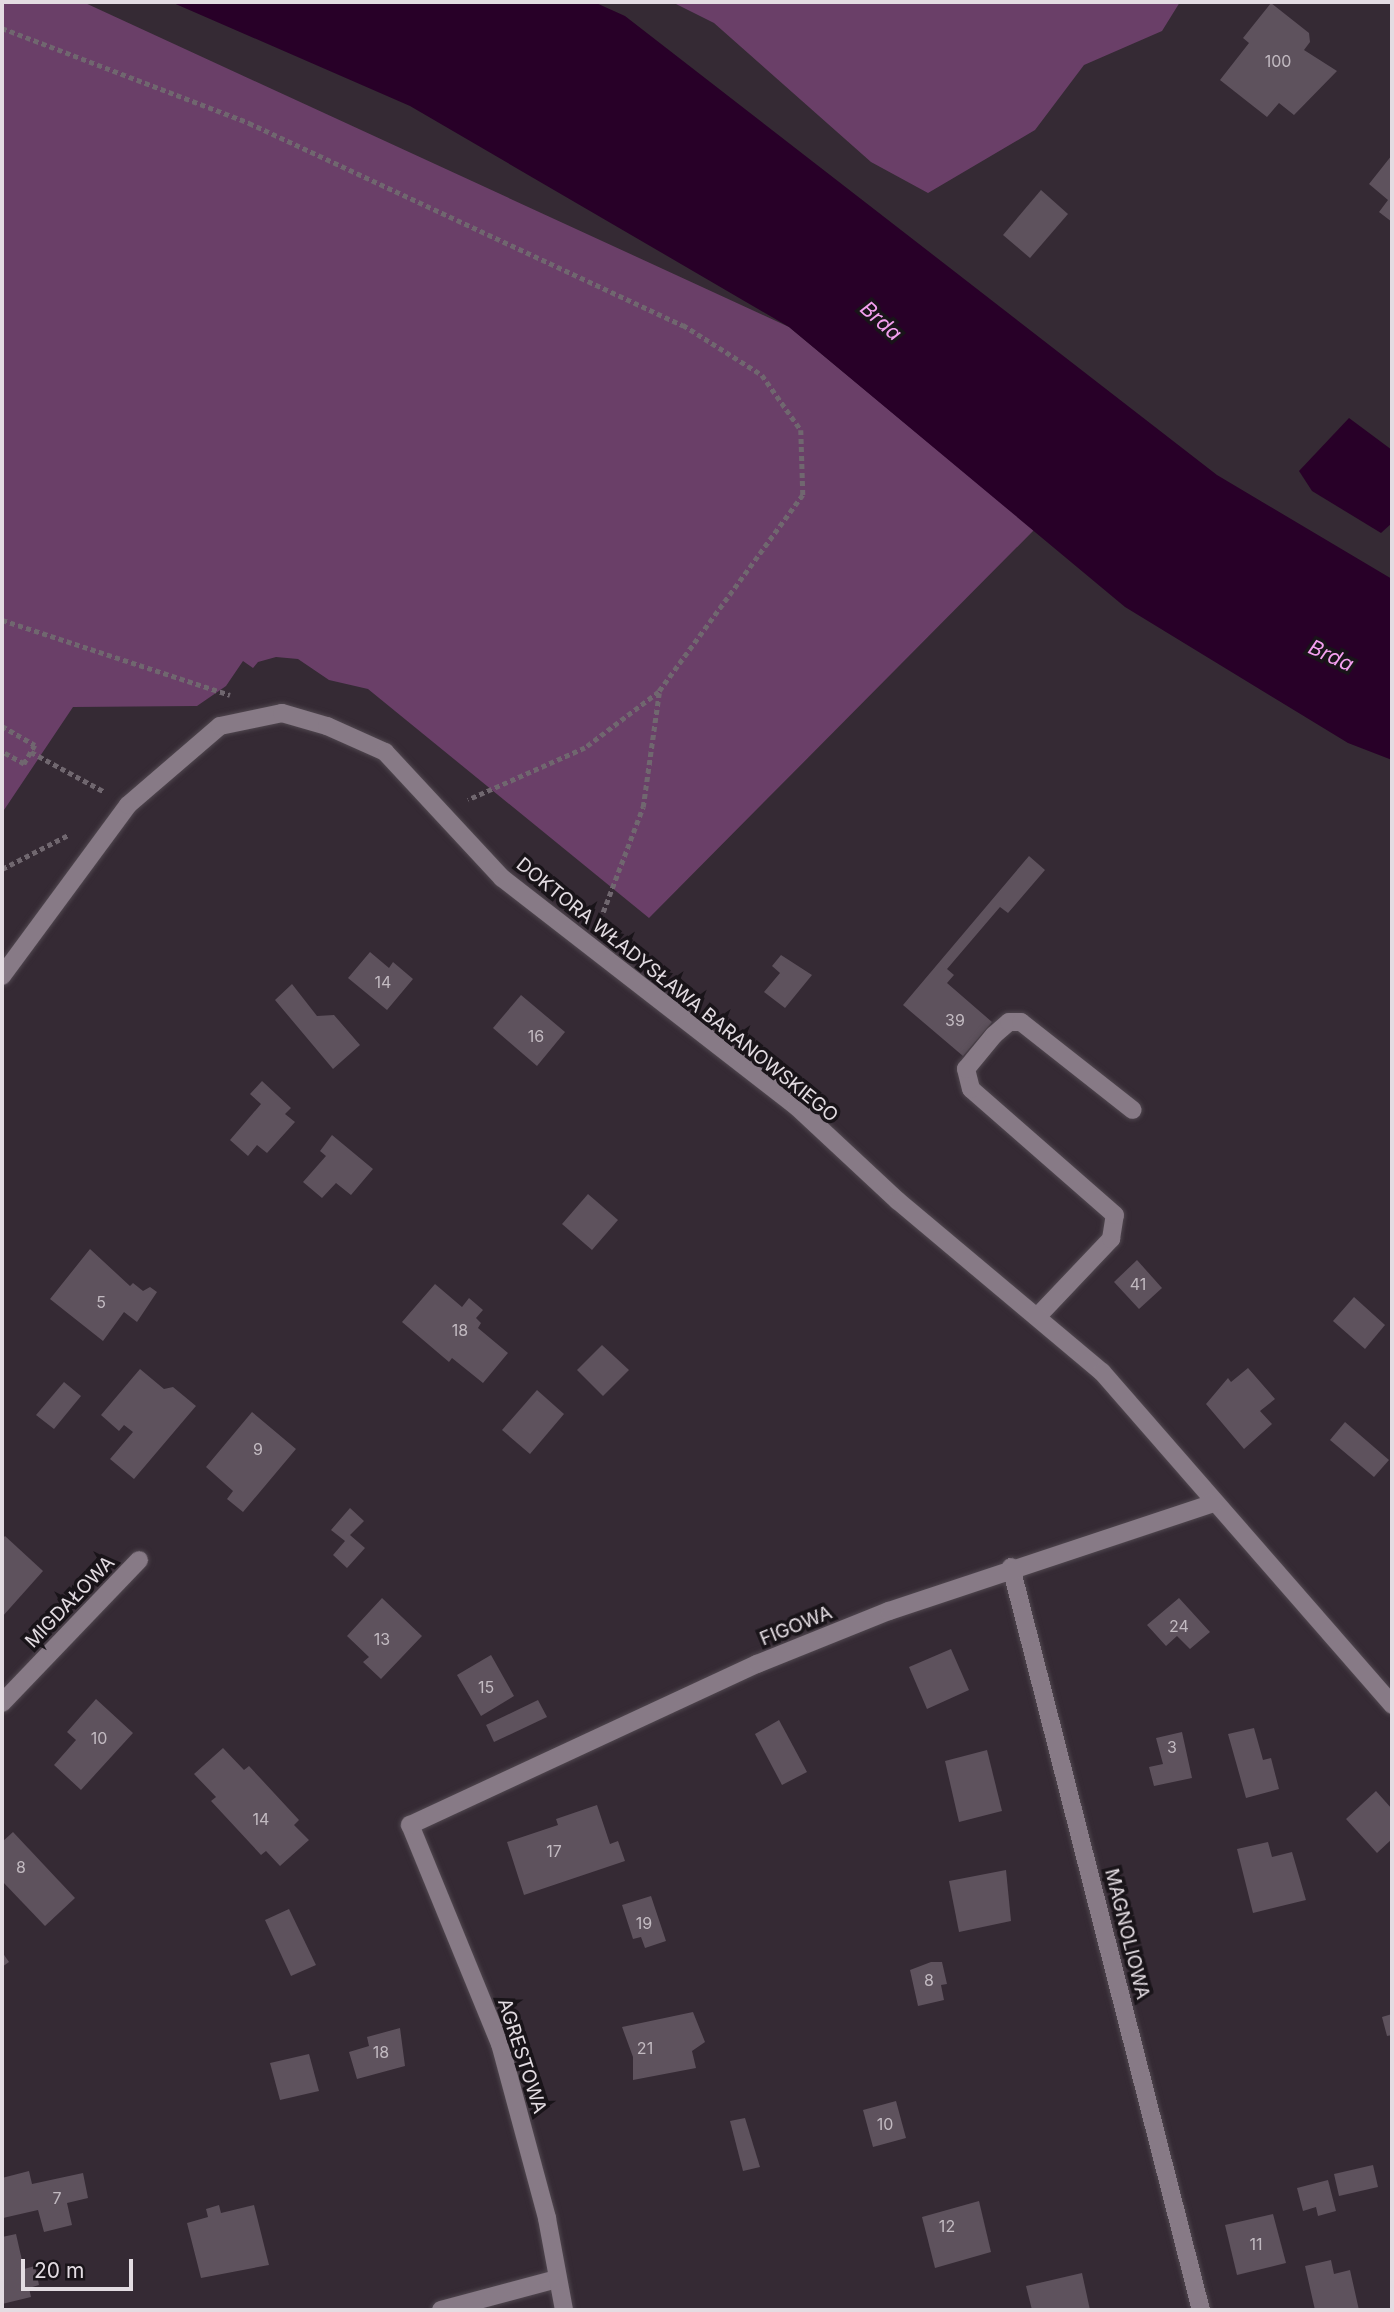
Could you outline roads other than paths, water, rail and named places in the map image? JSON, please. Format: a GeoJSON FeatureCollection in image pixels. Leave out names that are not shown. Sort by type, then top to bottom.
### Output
{"type":"FeatureCollection","features":[{"type":"Feature","properties":{"kind":"street","name":"DOKTORA WŁADYSŁAWA BARANOWSKIEGO"},"geometry":{"type":"LineString","coordinates":[[2,976],[128,805],[220,726],[282,713],[327,726],[385,752],[502,878],[796,1106],[898,1201],[1102,1372],[1213,1503],[1392,1705]]}},
{"type":"Feature","properties":{"kind":"street"},"geometry":{"type":"LineString","coordinates":[[1037,1317],[1111,1238],[1115,1215],[971,1089],[966,1069],[994,1035],[1009,1023],[1021,1022],[1133,1110]]}},
{"type":"Feature","properties":{"kind":"street","name":"FIGOWA"},"geometry":{"type":"LineString","coordinates":[[410,1825],[757,1664],[1012,1567],[1213,1503]]}},
{"type":"Feature","properties":{"kind":"street","name":"MIGDAŁOWA"},"geometry":{"type":"LineString","coordinates":[[2,1703],[139,1560]]}},
{"type":"Feature","properties":{"kind":"street","name":"MAGNOLIOWA"},"geometry":{"type":"LineString","coordinates":[[1012,1567],[1201,2310]]}},
{"type":"Feature","properties":{"kind":"street","name":"AGRESTOWA"},"geometry":{"type":"LineString","coordinates":[[410,1825],[500,2045],[547,2218],[564,2310]]}},
{"type":"Feature","properties":{"kind":"street"},"geometry":{"type":"LineString","coordinates":[[441,2310],[557,2279]]}},
{"type":"Feature","properties":{"kind":"water","name":"Brda"},"geometry":{"type":"Polygon","coordinates":[[[171,2],[594,2],[625,16],[1217,475],[1392,579],[1392,760],[1348,743],[1125,607],[789,327],[410,106],[171,2]]]}},
{"type":"Feature","properties":{"kind":"water"},"geometry":{"type":"Polygon","coordinates":[[[1349,418],[1392,450],[1392,523],[1381,533],[1312,491],[1299,471],[1349,418]]]}}]}
